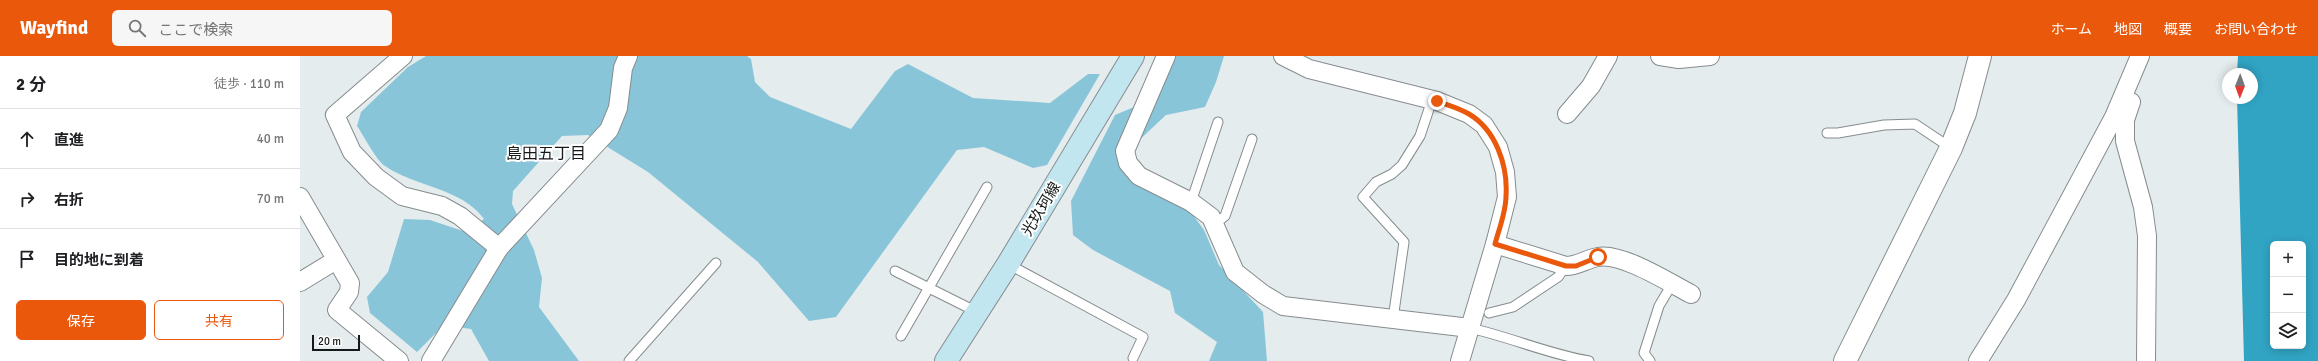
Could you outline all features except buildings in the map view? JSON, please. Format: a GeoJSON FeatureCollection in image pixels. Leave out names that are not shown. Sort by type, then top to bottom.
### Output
{"type":"FeatureCollection","features":[{"type":"Feature","properties":{"kind":"main road","name":"光玖珂線"},"geometry":{"type":"LineString","coordinates":[[946,361],[1008,264],[1133,56]]}},
{"type":"Feature","properties":{"kind":"street"},"geometry":{"type":"LineString","coordinates":[[403,56],[335,115],[352,152],[376,177],[402,196],[442,206],[460,216],[499,248]]}},
{"type":"Feature","properties":{"kind":"street"},"geometry":{"type":"LineString","coordinates":[[431,361],[499,248],[609,130],[618,108],[623,68],[628,56]]}},
{"type":"Feature","properties":{"kind":"street"},"geometry":{"type":"LineString","coordinates":[[1166,56],[1125,151],[1128,162],[1139,176],[1191,202],[1211,217],[1235,272],[1262,294],[1283,306],[1470,328]]}},
{"type":"Feature","properties":{"kind":"street"},"geometry":{"type":"LineString","coordinates":[[1283,56],[1309,70],[1432,100],[1469,114],[1484,125],[1498,147],[1505,172],[1506,197],[1495,244],[1460,361]]}},
{"type":"Feature","properties":{"kind":"street"},"geometry":{"type":"LineString","coordinates":[[1566,114],[1591,86],[1608,56]]}},
{"type":"Feature","properties":{"kind":"street"},"geometry":{"type":"LineString","coordinates":[[1660,56],[1686,58],[1710,56]]}},
{"type":"Feature","properties":{"kind":"street"},"geometry":{"type":"LineString","coordinates":[[1845,361],[1951,148],[1965,113],[1980,56]]}},
{"type":"Feature","properties":{"kind":"street"},"geometry":{"type":"LineString","coordinates":[[1978,361],[1996,329],[2016,300],[2114,117],[2140,56]]}},
{"type":"Feature","properties":{"kind":"street"},"geometry":{"type":"LineString","coordinates":[[2131,79],[2132,97],[2124,120],[2125,141],[2143,207],[2147,236],[2146,361]]}},
{"type":"Feature","properties":{"kind":"street"},"geometry":{"type":"LineString","coordinates":[[300,197],[350,283],[349,292],[337,310],[399,361]]}},
{"type":"Feature","properties":{"kind":"street"},"geometry":{"type":"LineString","coordinates":[[1495,244],[1566,266],[1576,266],[1598,257],[1610,256],[1639,266],[1691,294]]}},
{"type":"Feature","properties":{"kind":"street"},"geometry":{"type":"LineString","coordinates":[[300,282],[336,260]]}},
{"type":"Feature","properties":{"kind":"lane"},"geometry":{"type":"LineString","coordinates":[[1393,319],[1404,242],[1363,197],[1376,182],[1392,174],[1402,165],[1420,136],[1432,100]]}},
{"type":"Feature","properties":{"kind":"lane"},"geometry":{"type":"LineString","coordinates":[[1191,202],[1218,122]]}},
{"type":"Feature","properties":{"kind":"lane"},"geometry":{"type":"LineString","coordinates":[[1827,133],[1838,134],[1884,125],[1915,124],[1951,148]]}},
{"type":"Feature","properties":{"kind":"lane"},"geometry":{"type":"LineString","coordinates":[[1214,224],[1225,216],[1252,139]]}},
{"type":"Feature","properties":{"kind":"lane"},"geometry":{"type":"LineString","coordinates":[[902,336],[987,187]]}},
{"type":"Feature","properties":{"kind":"lane"},"geometry":{"type":"LineString","coordinates":[[629,361],[716,262]]}},
{"type":"Feature","properties":{"kind":"lane"},"geometry":{"type":"LineString","coordinates":[[1008,264],[1143,337],[1133,358]]}},
{"type":"Feature","properties":{"kind":"lane"},"geometry":{"type":"LineString","coordinates":[[1489,313],[1513,307],[1558,277],[1566,266]]}},
{"type":"Feature","properties":{"kind":"lane"},"geometry":{"type":"LineString","coordinates":[[896,271],[977,312]]}},
{"type":"Feature","properties":{"kind":"lane"},"geometry":{"type":"LineString","coordinates":[[1650,361],[1644,353],[1659,306],[1672,284]]}},
{"type":"Feature","properties":{"kind":"lane"},"geometry":{"type":"LineString","coordinates":[[1470,328],[1492,333],[1559,356],[1589,361]]}},
{"type":"Feature","properties":{"kind":"shaded area"},"geometry":{"type":"Polygon","coordinates":[[[426,56],[747,56],[751,59],[755,82],[770,97],[851,129],[895,71],[908,64],[973,98],[1050,103],[1088,74],[1100,74],[1047,165],[1033,168],[984,147],[957,150],[836,317],[809,321],[758,262],[648,172],[588,135],[562,136],[513,191],[512,204],[534,250],[542,278],[539,307],[579,361],[489,361],[471,329],[444,325],[417,352],[370,313],[367,297],[388,272],[404,219],[430,220],[466,232],[484,219],[475,209],[451,194],[410,179],[385,166],[374,153],[357,126],[361,112],[408,67],[426,56]]]}},
{"type":"Feature","properties":{"kind":"shaded area"},"geometry":{"type":"Polygon","coordinates":[[[1176,56],[1224,56],[1216,82],[1205,107],[1166,115],[1134,145],[1124,169],[1190,211],[1204,230],[1219,265],[1263,312],[1267,361],[1209,361],[1217,342],[1175,313],[1170,291],[1093,250],[1073,235],[1071,201],[1115,115],[1153,99],[1176,56]]]}},
{"type":"Feature","properties":{"kind":"shaded area"},"geometry":{"type":"Polygon","coordinates":[[[2238,56],[2318,56],[2318,361],[2244,361],[2237,104],[2258,104],[2258,68],[2237,68],[2238,56]]]}},
{"type":"Feature","properties":{"kind":"district","name":"島田五丁目"},"geometry":{"type":"Point","coordinates":[546,153]}},
{"type":"Feature","properties":{"kind":"route"},"geometry":{"type":"LineString","coordinates":[[1437,101],[1469,114],[1484,125],[1498,147],[1505,172],[1506,197],[1495,244],[1566,266],[1576,266],[1598,257]]}}]}
